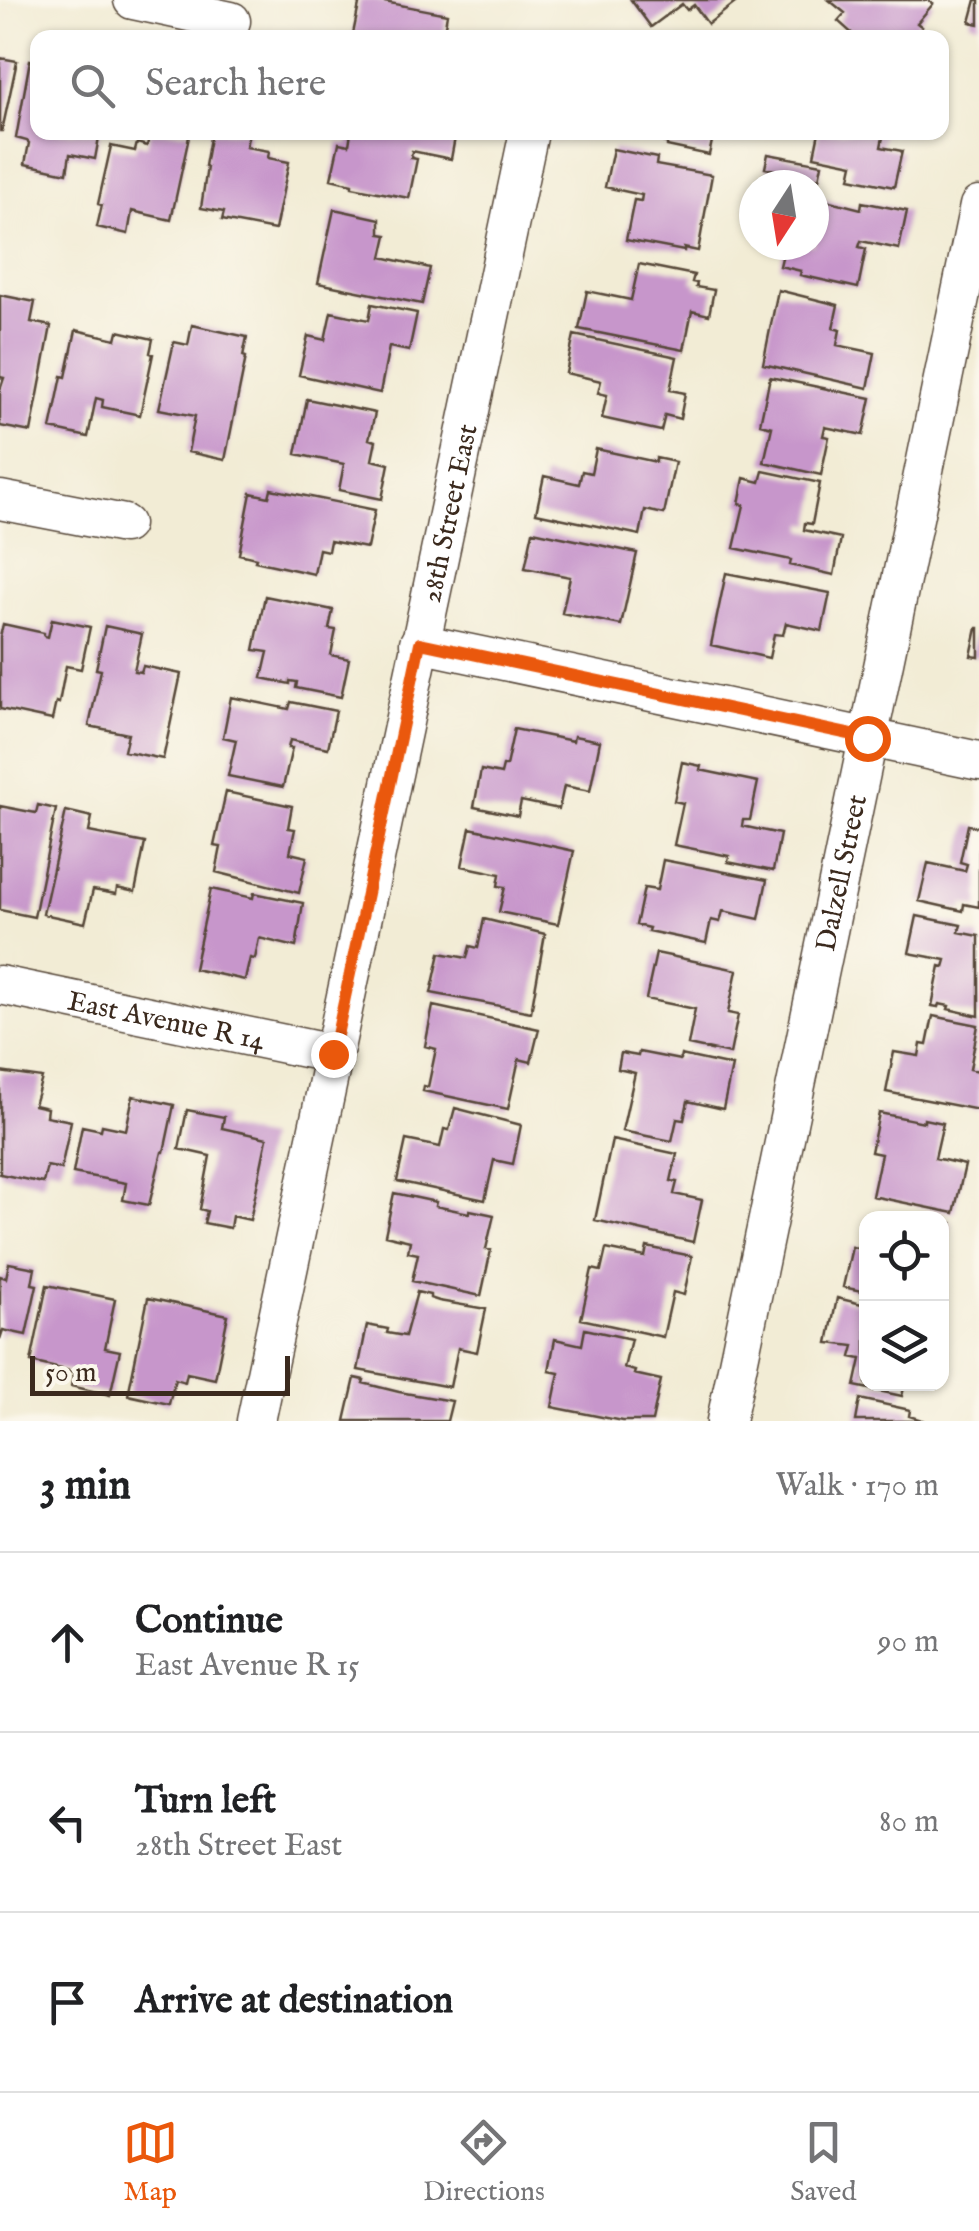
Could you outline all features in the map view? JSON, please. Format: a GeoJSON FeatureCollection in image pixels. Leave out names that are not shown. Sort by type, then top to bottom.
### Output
{"type":"FeatureCollection","features":[{"type":"Feature","properties":{"kind":"street"},"geometry":{"type":"LineString","coordinates":[[132,0],[231,20]]}},
{"type":"Feature","properties":{"kind":"street","name":"28th Street East"},"geometry":{"type":"LineString","coordinates":[[256,1421],[527,140]]}},
{"type":"Feature","properties":{"kind":"street","name":"Dalzell Street"},"geometry":{"type":"LineString","coordinates":[[726,1421],[979,206]]}},
{"type":"Feature","properties":{"kind":"street"},"geometry":{"type":"LineString","coordinates":[[0,500],[124,524]]}},
{"type":"Feature","properties":{"kind":"street"},"geometry":{"type":"LineString","coordinates":[[420,643],[979,761]]}},
{"type":"Feature","properties":{"kind":"street","name":"East Avenue R 14"},"geometry":{"type":"LineString","coordinates":[[0,985],[333,1054]]}},
{"type":"Feature","properties":{"kind":"building"},"geometry":{"type":"Polygon","coordinates":[[[360,0],[447,14],[444,30],[354,30],[360,0]]]}},
{"type":"Feature","properties":{"kind":"building"},"geometry":{"type":"Polygon","coordinates":[[[631,0],[739,0],[708,24],[694,5],[687,10],[682,4],[651,27],[631,0]]]}},
{"type":"Feature","properties":{"kind":"building"},"geometry":{"type":"Polygon","coordinates":[[[829,0],[928,0],[933,4],[917,23],[922,27],[920,30],[848,30],[838,21],[845,13],[829,0]]]}},
{"type":"Feature","properties":{"kind":"building"},"geometry":{"type":"Polygon","coordinates":[[[979,0],[979,24],[970,22],[979,0]]]}},
{"type":"Feature","properties":{"kind":"building"},"geometry":{"type":"Polygon","coordinates":[[[0,58],[17,61],[2,131],[0,131],[0,58]]]}},
{"type":"Feature","properties":{"kind":"building"},"geometry":{"type":"Polygon","coordinates":[[[30,60],[30,140],[99,140],[95,159],[70,154],[67,173],[25,164],[29,143],[16,138],[30,60]]]}},
{"type":"Feature","properties":{"kind":"building"},"geometry":{"type":"Polygon","coordinates":[[[148,140],[188,140],[171,220],[132,211],[128,234],[97,227],[111,146],[135,151],[137,143],[147,146],[148,140]]]}},
{"type":"Feature","properties":{"kind":"building"},"geometry":{"type":"Polygon","coordinates":[[[210,140],[247,140],[246,147],[269,151],[268,158],[289,162],[275,230],[222,220],[224,212],[201,208],[210,140]]]}},
{"type":"Feature","properties":{"kind":"building"},"geometry":{"type":"Polygon","coordinates":[[[350,140],[455,140],[451,159],[412,151],[411,158],[417,159],[409,198],[331,179],[339,143],[349,145],[350,140]]]}},
{"type":"Feature","properties":{"kind":"building"},"geometry":{"type":"Polygon","coordinates":[[[655,140],[712,140],[709,155],[655,140]]]}},
{"type":"Feature","properties":{"kind":"building"},"geometry":{"type":"Polygon","coordinates":[[[817,140],[882,140],[881,147],[902,151],[894,187],[850,178],[853,164],[814,156],[817,140]]]}},
{"type":"Feature","properties":{"kind":"building"},"geometry":{"type":"Polygon","coordinates":[[[613,149],[657,158],[656,165],[712,175],[698,251],[626,240],[634,200],[641,201],[642,195],[605,187],[613,149]]]}},
{"type":"Feature","properties":{"kind":"building"},"geometry":{"type":"Polygon","coordinates":[[[768,154],[822,164],[821,170],[765,168],[768,154]]]}},
{"type":"Feature","properties":{"kind":"building"},"geometry":{"type":"Polygon","coordinates":[[[829,201],[861,209],[862,202],[907,211],[899,249],[861,241],[859,247],[866,249],[858,288],[800,275],[801,271],[780,266],[781,260],[829,260],[829,201]]]}},
{"type":"Feature","properties":{"kind":"building"},"geometry":{"type":"Polygon","coordinates":[[[334,209],[380,219],[380,234],[387,235],[382,257],[430,268],[422,304],[318,283],[334,209]]]}},
{"type":"Feature","properties":{"kind":"building"},"geometry":{"type":"Polygon","coordinates":[[[639,264],[694,275],[692,282],[697,283],[696,287],[714,290],[709,315],[692,311],[684,350],[579,329],[587,291],[631,300],[639,264]]]}},
{"type":"Feature","properties":{"kind":"building"},"geometry":{"type":"Polygon","coordinates":[[[778,290],[838,305],[833,328],[840,330],[837,345],[875,353],[868,388],[763,364],[778,290]]]}},
{"type":"Feature","properties":{"kind":"building"},"geometry":{"type":"Polygon","coordinates":[[[0,295],[35,302],[31,322],[51,326],[31,432],[0,426],[4,378],[0,377],[0,295]]]}},
{"type":"Feature","properties":{"kind":"building"},"geometry":{"type":"Polygon","coordinates":[[[372,304],[417,313],[409,351],[389,347],[380,393],[299,375],[308,336],[325,340],[331,312],[369,320],[372,304]]]}},
{"type":"Feature","properties":{"kind":"building"},"geometry":{"type":"Polygon","coordinates":[[[192,325],[247,337],[225,460],[188,452],[195,416],[159,409],[174,342],[188,345],[192,325]]]}},
{"type":"Feature","properties":{"kind":"building"},"geometry":{"type":"Polygon","coordinates":[[[76,330],[116,339],[118,331],[153,339],[140,415],[102,407],[103,400],[96,398],[88,437],[51,429],[76,330]]]}},
{"type":"Feature","properties":{"kind":"building"},"geometry":{"type":"Polygon","coordinates":[[[574,335],[677,357],[670,390],[685,393],[680,419],[665,415],[661,431],[602,418],[607,395],[598,393],[601,381],[566,373],[574,335]]]}},
{"type":"Feature","properties":{"kind":"building"},"geometry":{"type":"Polygon","coordinates":[[[770,377],[871,398],[863,435],[825,427],[823,436],[829,437],[821,475],[764,462],[772,427],[760,424],[770,377]]]}},
{"type":"Feature","properties":{"kind":"building"},"geometry":{"type":"Polygon","coordinates":[[[307,399],[375,413],[369,439],[376,441],[372,460],[389,464],[382,499],[339,490],[344,464],[296,454],[307,399]]]}},
{"type":"Feature","properties":{"kind":"building"},"geometry":{"type":"Polygon","coordinates":[[[596,449],[656,462],[656,458],[675,462],[664,514],[645,510],[640,535],[536,513],[544,476],[579,484],[582,471],[591,473],[596,449]]]}},
{"type":"Feature","properties":{"kind":"building"},"geometry":{"type":"Polygon","coordinates":[[[763,471],[820,483],[812,524],[805,523],[804,530],[841,538],[834,575],[790,565],[791,560],[734,548],[744,505],[739,504],[744,478],[760,482],[763,471]]]}},
{"type":"Feature","properties":{"kind":"building"},"geometry":{"type":"Polygon","coordinates":[[[271,489],[375,510],[367,548],[330,541],[328,551],[319,549],[314,574],[239,554],[251,493],[269,497],[271,489]]]}},
{"type":"Feature","properties":{"kind":"building"},"geometry":{"type":"Polygon","coordinates":[[[533,531],[637,553],[621,625],[562,613],[570,577],[525,568],[533,531]]]}},
{"type":"Feature","properties":{"kind":"building"},"geometry":{"type":"Polygon","coordinates":[[[726,573],[830,593],[822,631],[786,623],[783,635],[774,634],[769,658],[711,645],[726,573]]]}},
{"type":"Feature","properties":{"kind":"building"},"geometry":{"type":"Polygon","coordinates":[[[265,596],[333,610],[329,629],[336,630],[331,655],[349,659],[341,697],[296,688],[297,682],[262,678],[268,652],[254,650],[265,596]]]}},
{"type":"Feature","properties":{"kind":"building"},"geometry":{"type":"Polygon","coordinates":[[[52,619],[90,627],[81,669],[66,666],[52,720],[0,709],[3,624],[48,637],[52,619]]]}},
{"type":"Feature","properties":{"kind":"building"},"geometry":{"type":"Polygon","coordinates":[[[105,626],[142,634],[134,671],[141,672],[143,666],[181,674],[163,759],[124,751],[128,734],[89,726],[101,670],[96,669],[105,626]]]}},
{"type":"Feature","properties":{"kind":"building"},"geometry":{"type":"Polygon","coordinates":[[[979,628],[979,657],[971,656],[979,628]]]}},
{"type":"Feature","properties":{"kind":"building"},"geometry":{"type":"Polygon","coordinates":[[[231,697],[289,709],[291,702],[336,711],[328,748],[290,740],[288,748],[292,748],[283,787],[228,776],[236,740],[223,737],[231,697]]]}},
{"type":"Feature","properties":{"kind":"building"},"geometry":{"type":"Polygon","coordinates":[[[514,729],[573,741],[574,736],[600,741],[590,791],[564,786],[559,809],[521,801],[518,816],[474,807],[481,770],[501,774],[514,729]]]}},
{"type":"Feature","properties":{"kind":"building"},"geometry":{"type":"Polygon","coordinates":[[[682,762],[701,766],[700,770],[758,782],[750,820],[743,820],[742,826],[780,834],[773,871],[728,862],[729,856],[674,845],[683,803],[674,801],[682,762]]]}},
{"type":"Feature","properties":{"kind":"building"},"geometry":{"type":"Polygon","coordinates":[[[226,792],[292,806],[288,828],[295,829],[290,853],[307,857],[299,893],[216,872],[221,847],[214,846],[226,792]]]}},
{"type":"Feature","properties":{"kind":"building"},"geometry":{"type":"Polygon","coordinates":[[[38,805],[56,809],[34,917],[0,910],[0,806],[36,813],[38,805]]]}},
{"type":"Feature","properties":{"kind":"building"},"geometry":{"type":"Polygon","coordinates":[[[66,811],[92,817],[89,832],[145,843],[135,892],[117,888],[116,894],[93,890],[85,923],[43,914],[66,811]]]}},
{"type":"Feature","properties":{"kind":"building"},"geometry":{"type":"Polygon","coordinates":[[[968,825],[979,827],[979,907],[964,904],[963,911],[919,901],[928,863],[965,871],[967,864],[960,862],[968,825]]]}},
{"type":"Feature","properties":{"kind":"building"},"geometry":{"type":"Polygon","coordinates":[[[470,828],[574,851],[558,924],[499,912],[505,887],[498,886],[500,874],[462,866],[470,828]]]}},
{"type":"Feature","properties":{"kind":"building"},"geometry":{"type":"Polygon","coordinates":[[[663,860],[767,880],[759,919],[723,911],[720,922],[711,920],[706,943],[636,925],[644,888],[657,890],[663,860]]]}},
{"type":"Feature","properties":{"kind":"building"},"geometry":{"type":"Polygon","coordinates":[[[211,889],[303,903],[296,947],[259,938],[245,980],[194,969],[211,889]]]}},
{"type":"Feature","properties":{"kind":"building"},"geometry":{"type":"Polygon","coordinates":[[[917,916],[961,925],[959,932],[979,936],[979,1016],[948,1009],[949,1006],[932,1006],[940,966],[944,967],[946,960],[909,953],[917,916]]]}},
{"type":"Feature","properties":{"kind":"building"},"geometry":{"type":"Polygon","coordinates":[[[484,919],[545,934],[531,1012],[431,993],[440,953],[467,958],[470,946],[478,948],[484,919]]]}},
{"type":"Feature","properties":{"kind":"building"},"geometry":{"type":"Polygon","coordinates":[[[656,953],[737,970],[728,1013],[738,1015],[730,1054],[688,1045],[695,1009],[646,999],[656,953]]]}},
{"type":"Feature","properties":{"kind":"building"},"geometry":{"type":"Polygon","coordinates":[[[433,1006],[539,1029],[531,1062],[519,1059],[508,1109],[423,1091],[424,1086],[428,1087],[436,1049],[425,1046],[433,1006]]]}},
{"type":"Feature","properties":{"kind":"building"},"geometry":{"type":"Polygon","coordinates":[[[933,1016],[978,1025],[970,1069],[979,1071],[979,1110],[886,1092],[894,1052],[919,1056],[921,1044],[927,1045],[933,1016]]]}},
{"type":"Feature","properties":{"kind":"building"},"geometry":{"type":"Polygon","coordinates":[[[639,1052],[680,1060],[681,1055],[732,1066],[723,1109],[688,1101],[684,1120],[677,1119],[672,1141],[622,1131],[635,1073],[618,1069],[621,1053],[638,1056],[639,1052]]]}},
{"type":"Feature","properties":{"kind":"building"},"geometry":{"type":"Polygon","coordinates":[[[0,1072],[42,1078],[34,1105],[47,1108],[46,1116],[71,1121],[61,1169],[47,1166],[43,1183],[0,1174],[0,1072]]]}},
{"type":"Feature","properties":{"kind":"building"},"geometry":{"type":"Polygon","coordinates":[[[133,1096],[174,1105],[149,1205],[123,1200],[126,1183],[73,1173],[82,1126],[126,1130],[133,1096]]]}},
{"type":"Feature","properties":{"kind":"building"},"geometry":{"type":"Polygon","coordinates":[[[455,1108],[521,1125],[513,1164],[494,1160],[485,1200],[397,1181],[406,1140],[440,1147],[455,1108]]]}},
{"type":"Feature","properties":{"kind":"building"},"geometry":{"type":"Polygon","coordinates":[[[187,1110],[224,1117],[222,1128],[267,1138],[250,1220],[232,1216],[230,1228],[204,1223],[207,1211],[200,1209],[210,1156],[179,1149],[187,1110]]]}},
{"type":"Feature","properties":{"kind":"building"},"geometry":{"type":"Polygon","coordinates":[[[879,1113],[943,1123],[935,1158],[965,1165],[954,1213],[872,1196],[881,1154],[871,1152],[879,1113]]]}},
{"type":"Feature","properties":{"kind":"building"},"geometry":{"type":"Polygon","coordinates":[[[612,1140],[677,1154],[671,1181],[677,1182],[674,1194],[702,1200],[693,1242],[595,1220],[612,1140]]]}},
{"type":"Feature","properties":{"kind":"building"},"geometry":{"type":"Polygon","coordinates":[[[394,1193],[436,1202],[435,1206],[494,1215],[481,1296],[412,1281],[418,1254],[408,1252],[410,1241],[385,1235],[394,1193]]]}},
{"type":"Feature","properties":{"kind":"building"},"geometry":{"type":"Polygon","coordinates":[[[647,1247],[692,1256],[684,1295],[673,1292],[663,1337],[581,1319],[592,1269],[601,1271],[606,1249],[645,1257],[647,1247]]]}},
{"type":"Feature","properties":{"kind":"building"},"geometry":{"type":"Polygon","coordinates":[[[852,1247],[859,1248],[859,1290],[843,1287],[852,1247]]]}},
{"type":"Feature","properties":{"kind":"building"},"geometry":{"type":"Polygon","coordinates":[[[9,1263],[35,1268],[32,1284],[37,1285],[26,1335],[3,1330],[0,1339],[0,1276],[6,1278],[9,1263]]]}},
{"type":"Feature","properties":{"kind":"building"},"geometry":{"type":"Polygon","coordinates":[[[47,1285],[115,1299],[105,1348],[120,1351],[110,1395],[71,1386],[74,1372],[31,1362],[47,1285]]]}},
{"type":"Feature","properties":{"kind":"building"},"geometry":{"type":"Polygon","coordinates":[[[417,1292],[439,1301],[486,1309],[477,1352],[458,1348],[450,1387],[358,1370],[367,1325],[405,1336],[417,1292]]]}},
{"type":"Feature","properties":{"kind":"building"},"geometry":{"type":"Polygon","coordinates":[[[148,1298],[228,1315],[215,1379],[187,1373],[185,1382],[175,1379],[169,1404],[128,1395],[148,1298]]]}},
{"type":"Feature","properties":{"kind":"building"},"geometry":{"type":"Polygon","coordinates":[[[837,1298],[859,1303],[859,1359],[851,1357],[854,1346],[828,1343],[837,1298]]]}},
{"type":"Feature","properties":{"kind":"building"},"geometry":{"type":"Polygon","coordinates":[[[585,1329],[631,1339],[624,1368],[661,1380],[652,1421],[622,1421],[552,1407],[559,1373],[549,1371],[555,1339],[582,1345],[585,1329]]]}},
{"type":"Feature","properties":{"kind":"building"},"geometry":{"type":"Polygon","coordinates":[[[355,1378],[399,1392],[452,1401],[447,1421],[345,1421],[355,1378]]]}},
{"type":"Feature","properties":{"kind":"building"},"geometry":{"type":"Polygon","coordinates":[[[860,1399],[910,1410],[909,1416],[925,1421],[856,1421],[860,1399]]]}},
{"type":"Feature","properties":{"kind":"route"},"geometry":{"type":"LineString","coordinates":[[333,1054],[420,643],[867,738]]}}]}
